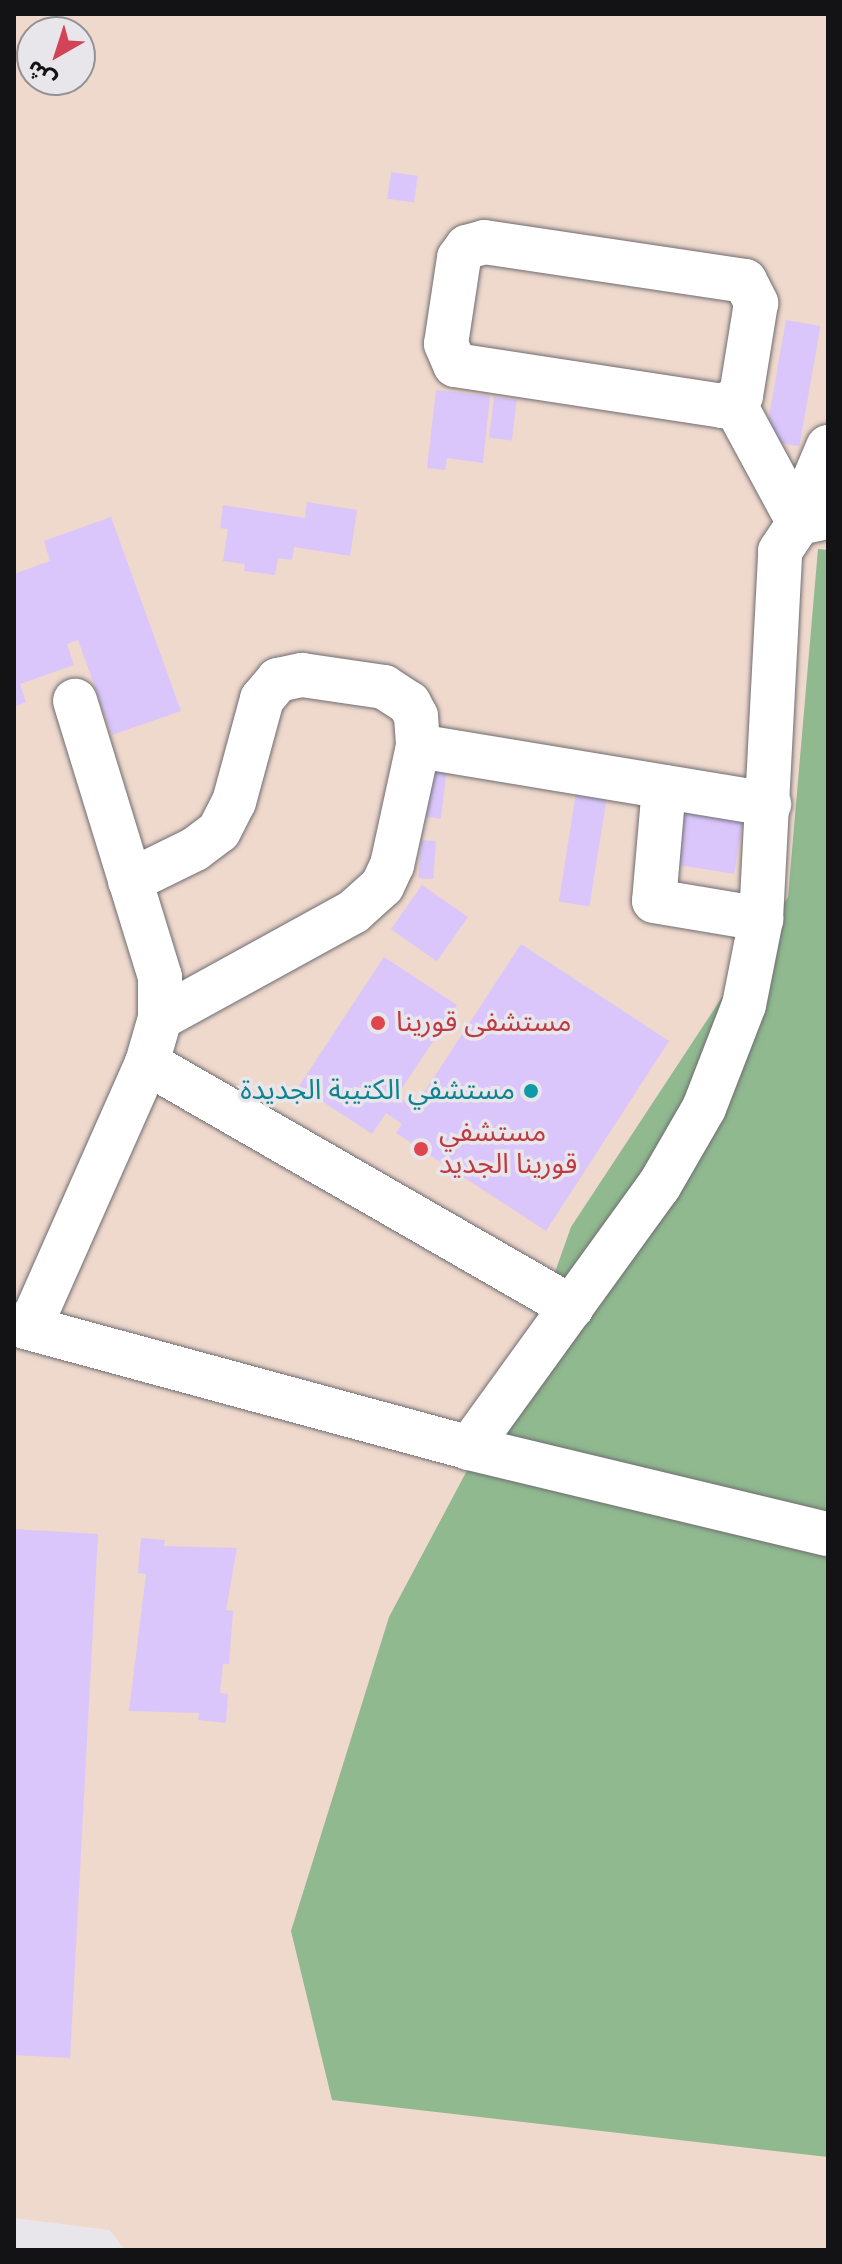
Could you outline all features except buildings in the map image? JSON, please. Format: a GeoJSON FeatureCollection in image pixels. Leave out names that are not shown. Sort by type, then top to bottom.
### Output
{"type":"FeatureCollection","features":[{"type":"Feature","properties":{"kind":"street"},"geometry":{"type":"LineString","coordinates":[[484,242],[745,281],[756,303],[742,391],[734,403],[723,406],[455,365],[446,344],[462,252],[484,242]]}},
{"type":"Feature","properties":{"kind":"street"},"geometry":{"type":"LineString","coordinates":[[734,403],[814,519]]}},
{"type":"Feature","properties":{"kind":"street"},"geometry":{"type":"LineString","coordinates":[[469,1448],[659,1186],[704,1108],[744,1005],[761,919],[780,551],[814,519],[814,480],[828,447]]}},
{"type":"Feature","properties":{"kind":"street"},"geometry":{"type":"LineString","coordinates":[[130,881],[195,849],[219,831],[234,802],[262,699],[278,680],[302,675],[398,693],[416,716],[418,746],[392,865],[369,901],[160,1018]]}},
{"type":"Feature","properties":{"kind":"street"},"geometry":{"type":"LineString","coordinates":[[75,701],[160,977],[160,1018],[147,1063],[22,1326],[469,1448],[828,1534]]}},
{"type":"Feature","properties":{"kind":"street"},"geometry":{"type":"LineString","coordinates":[[418,746],[769,804]]}},
{"type":"Feature","properties":{"kind":"street"},"geometry":{"type":"LineString","coordinates":[[664,787],[654,901],[761,919]]}},
{"type":"Feature","properties":{"kind":"street"},"geometry":{"type":"LineString","coordinates":[[147,1063],[572,1307]]}},
{"type":"Feature","properties":{"kind":"shaded area","name":"مستشفي قورينا الجديد"},"geometry":{"type":"Polygon","coordinates":[[[14,14],[828,14],[828,2250],[125,2250],[110,2230],[14,2218],[14,14]]]}},
{"type":"Feature","properties":{"kind":"green space"},"geometry":{"type":"Polygon","coordinates":[[[818,549],[828,550],[828,2157],[332,2100],[291,1931],[389,1617],[520,1371],[571,1227],[788,897],[818,549]]]}},
{"type":"Feature","properties":{"kind":"place","name":"مستشفى قورينا"},"geometry":{"type":"Point","coordinates":[378,1023]}},
{"type":"Feature","properties":{"kind":"place","name":"مستشفي الكتيبة الجديدة"},"geometry":{"type":"Point","coordinates":[531,1091]}},
{"type":"Feature","properties":{"kind":"place","name":"مستشفي قورينا الجديد"},"geometry":{"type":"Point","coordinates":[421,1149]}}]}
